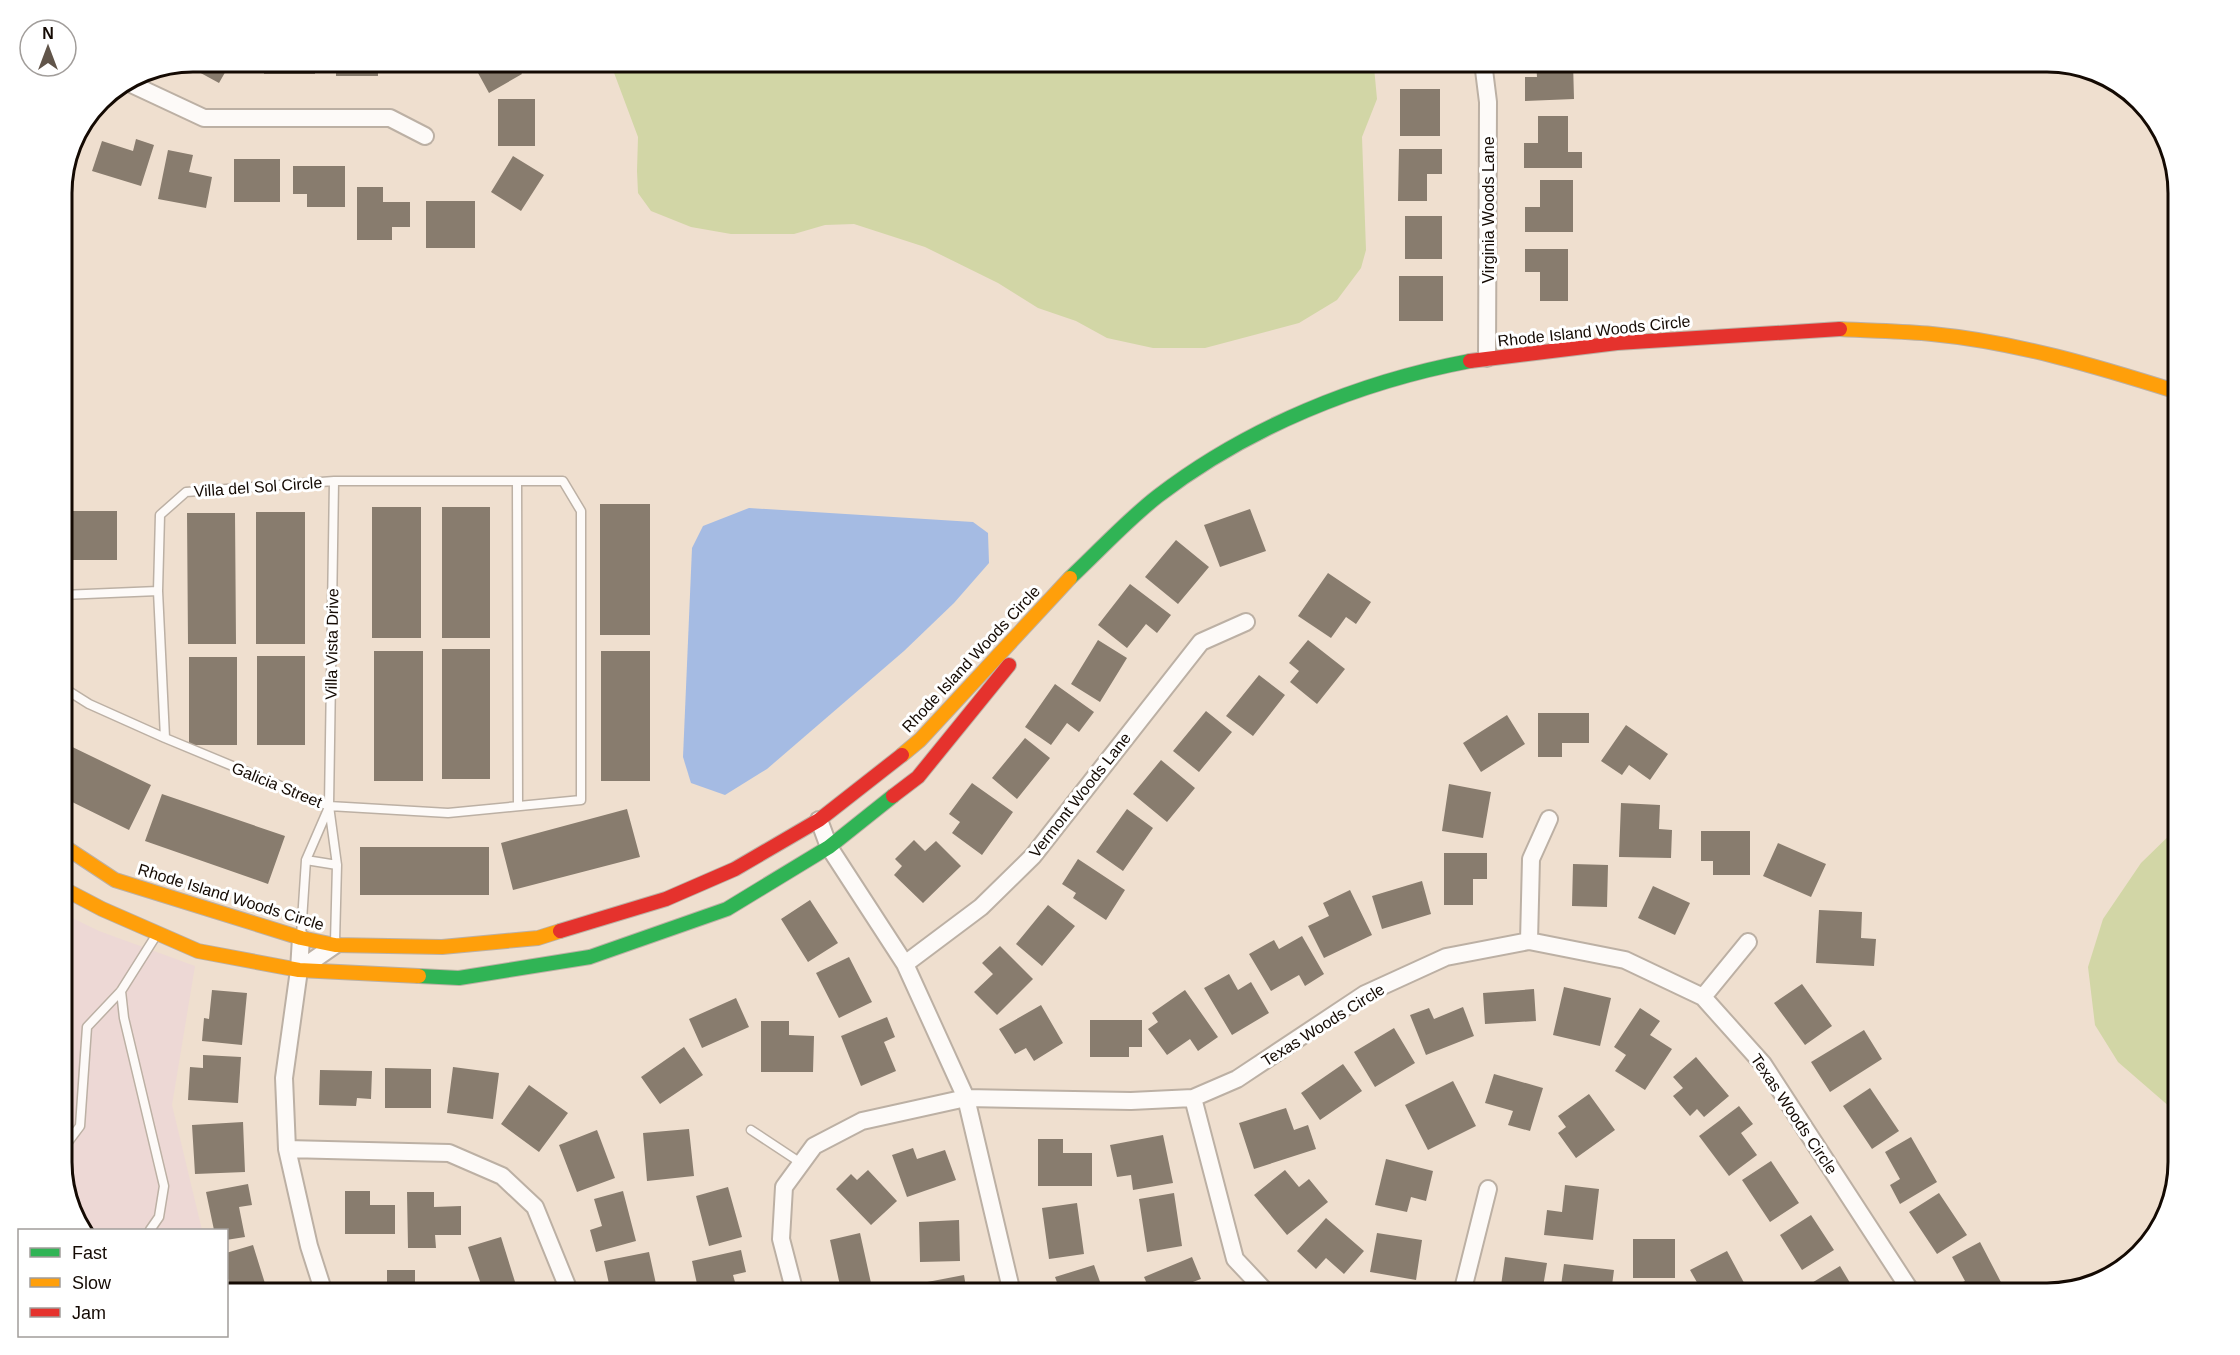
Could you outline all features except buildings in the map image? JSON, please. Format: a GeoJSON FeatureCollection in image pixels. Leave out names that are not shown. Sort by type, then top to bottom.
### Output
{"type":"FeatureCollection","features":[{"type":"Feature","properties":{"kind":"street","name":"Virginia Woods Lane"},"geometry":{"type":"LineString","coordinates":[[1485,72],[1488,102],[1487,358]]}},
{"type":"Feature","properties":{"kind":"street"},"geometry":{"type":"LineString","coordinates":[[136,86],[204,118],[390,118],[425,136]]}},
{"type":"Feature","properties":{"kind":"street","name":"Rhode Island Woods Circle"},"geometry":{"type":"LineString","coordinates":[[72,852],[115,880],[301,938],[335,945],[442,947],[538,938],[666,899],[735,869],[819,820],[920,740],[1069,579],[1157,497],[1203,466],[1266,429],[1337,397],[1423,370],[1487,358],[1617,343],[1832,329],[1933,334],[2007,346],[2109,370],[2168,389]]}},
{"type":"Feature","properties":{"kind":"street","name":"Rhode Island Woods Circle"},"geometry":{"type":"LineString","coordinates":[[72,893],[198,951],[299,970],[459,978],[590,957],[727,909],[829,847],[918,777],[1012,662],[1069,579]]}},
{"type":"Feature","properties":{"kind":"street","name":"Vermont Woods Lane"},"geometry":{"type":"LineString","coordinates":[[906,964],[981,907],[1032,856],[1201,642],[1246,622]]}},
{"type":"Feature","properties":{"kind":"street"},"geometry":{"type":"LineString","coordinates":[[1529,941],[1531,859],[1550,819]]}},
{"type":"Feature","properties":{"kind":"street"},"geometry":{"type":"LineString","coordinates":[[819,820],[829,847],[906,964],[966,1098],[1010,1283]]}},
{"type":"Feature","properties":{"kind":"street"},"geometry":{"type":"LineString","coordinates":[[301,938],[299,970],[284,1078],[287,1149],[309,1246],[321,1283]]}},
{"type":"Feature","properties":{"kind":"street","name":"Texas Woods Circle"},"geometry":{"type":"LineString","coordinates":[[792,1283],[781,1239],[784,1187],[814,1146],[862,1121],[966,1098],[1131,1101],[1193,1098],[1237,1079],[1375,989],[1446,957],[1529,941],[1625,960],[1702,997],[1763,1064],[1905,1283]]}},
{"type":"Feature","properties":{"kind":"street"},"geometry":{"type":"LineString","coordinates":[[1702,997],[1748,942]]}},
{"type":"Feature","properties":{"kind":"street"},"geometry":{"type":"LineString","coordinates":[[299,970],[335,945]]}},
{"type":"Feature","properties":{"kind":"street"},"geometry":{"type":"LineString","coordinates":[[1193,1098],[1235,1259],[1258,1283]]}},
{"type":"Feature","properties":{"kind":"street"},"geometry":{"type":"LineString","coordinates":[[287,1149],[449,1153],[502,1176],[535,1207],[566,1283]]}},
{"type":"Feature","properties":{"kind":"street"},"geometry":{"type":"LineString","coordinates":[[1464,1283],[1488,1189]]}},
{"type":"Feature","properties":{"kind":"lane","name":"Villa del Sol Circle"},"geometry":{"type":"LineString","coordinates":[[165,738],[158,591],[160,515],[186,492],[334,481],[563,481],[581,511],[581,800]]}},
{"type":"Feature","properties":{"kind":"lane","name":"Villa Vista Drive"},"geometry":{"type":"LineString","coordinates":[[334,481],[329,806],[338,865],[335,945]]}},
{"type":"Feature","properties":{"kind":"lane"},"geometry":{"type":"LineString","coordinates":[[517,481],[518,806]]}},
{"type":"Feature","properties":{"kind":"lane"},"geometry":{"type":"LineString","coordinates":[[72,595],[158,591]]}},
{"type":"Feature","properties":{"kind":"lane","name":"Galicia Street"},"geometry":{"type":"LineString","coordinates":[[72,693],[90,704],[165,738],[329,806],[448,813],[581,800]]}},
{"type":"Feature","properties":{"kind":"lane","name":"Villa Vista Drive"},"geometry":{"type":"LineString","coordinates":[[301,938],[306,860],[329,806]]}},
{"type":"Feature","properties":{"kind":"lane"},"geometry":{"type":"LineString","coordinates":[[306,860],[338,865]]}},
{"type":"Feature","properties":{"kind":"lane"},"geometry":{"type":"LineString","coordinates":[[72,1137],[80,1126],[87,1027],[122,991],[157,933]]}},
{"type":"Feature","properties":{"kind":"lane"},"geometry":{"type":"LineString","coordinates":[[122,991],[124,1018],[164,1186],[159,1217],[151,1229]]}},
{"type":"Feature","properties":{"kind":"lane"},"geometry":{"type":"LineString","coordinates":[[751,1130],[801,1163]]}},
{"type":"Feature","properties":{"kind":"shaded area"},"geometry":{"type":"Polygon","coordinates":[[[72,918],[99,931],[195,966],[172,1105],[202,1229],[92,1229],[81,1208],[72,1170],[72,918]]]}},
{"type":"Feature","properties":{"kind":"green space"},"geometry":{"type":"Polygon","coordinates":[[[614,72],[1374,72],[1377,99],[1362,137],[1366,250],[1361,268],[1337,300],[1299,323],[1205,348],[1153,348],[1107,338],[1076,321],[1038,308],[998,283],[925,247],[854,224],[825,225],[794,234],[731,234],[691,227],[651,211],[638,193],[638,137],[614,72]]]}},
{"type":"Feature","properties":{"kind":"green space"},"geometry":{"type":"Polygon","coordinates":[[[2168,837],[2168,1105],[2118,1062],[2095,1025],[2088,967],[2103,919],[2141,863],[2168,837]]]}},
{"type":"Feature","properties":{"kind":"water"},"geometry":{"type":"Polygon","coordinates":[[[749,508],[973,522],[988,533],[989,563],[954,603],[904,651],[767,769],[725,795],[691,783],[683,757],[692,548],[703,526],[749,508]]]}},
{"type":"Feature","properties":{"kind":"traffic: fast"},"geometry":{"type":"LineString","coordinates":[[1070,578],[1124,525],[1158,496],[1193,471],[1267,428],[1306,410],[1387,381],[1470,361]]}},
{"type":"Feature","properties":{"kind":"traffic: fast"},"geometry":{"type":"LineString","coordinates":[[419,976],[459,978],[590,957],[727,909],[829,847],[893,796]]}},
{"type":"Feature","properties":{"kind":"traffic: slow"},"geometry":{"type":"LineString","coordinates":[[1840,329],[1932,334],[1995,343],[2088,365],[2168,389]]}},
{"type":"Feature","properties":{"kind":"traffic: slow"},"geometry":{"type":"LineString","coordinates":[[902,755],[920,740],[1070,578]]}},
{"type":"Feature","properties":{"kind":"traffic: slow"},"geometry":{"type":"LineString","coordinates":[[72,852],[115,880],[301,938],[335,945],[442,947],[538,938],[560,931]]}},
{"type":"Feature","properties":{"kind":"traffic: slow"},"geometry":{"type":"LineString","coordinates":[[72,893],[102,909],[198,951],[299,970],[419,976]]}},
{"type":"Feature","properties":{"kind":"traffic: jam"},"geometry":{"type":"LineString","coordinates":[[1470,361],[1617,343],[1840,329]]}},
{"type":"Feature","properties":{"kind":"traffic: jam"},"geometry":{"type":"LineString","coordinates":[[893,796],[918,777],[1009,665]]}},
{"type":"Feature","properties":{"kind":"traffic: jam"},"geometry":{"type":"LineString","coordinates":[[560,931],[666,899],[735,869],[819,820],[902,755]]}}]}
